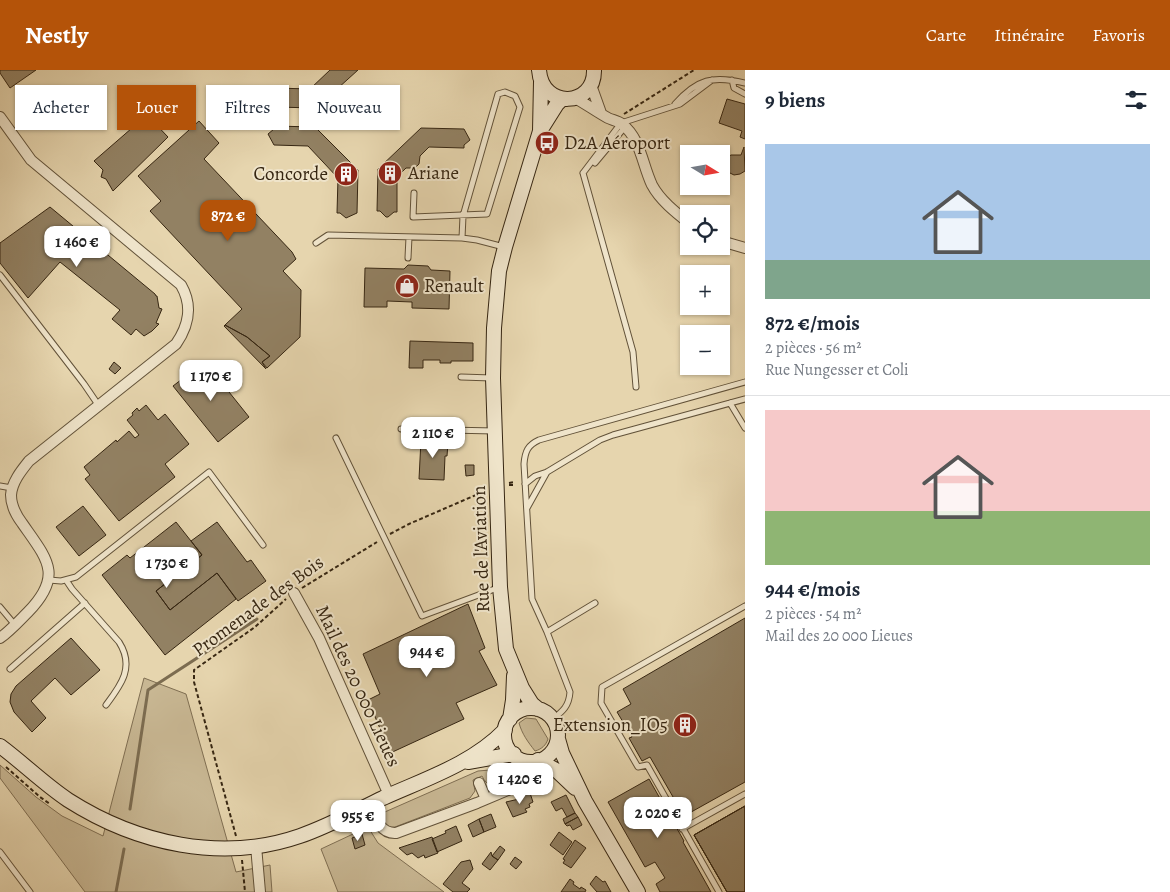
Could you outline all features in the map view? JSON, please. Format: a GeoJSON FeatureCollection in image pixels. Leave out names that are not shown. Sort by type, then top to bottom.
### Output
{"type":"FeatureCollection","features":[{"type":"Feature","properties":{"kind":"street"},"geometry":{"type":"LineString","coordinates":[[595,75],[602,113]]}},
{"type":"Feature","properties":{"kind":"street","name":"Rue de l'Aviation"},"geometry":{"type":"LineString","coordinates":[[540,131],[557,104],[587,91],[595,75]]}},
{"type":"Feature","properties":{"kind":"street"},"geometry":{"type":"LineString","coordinates":[[540,76],[550,93],[568,98],[602,113],[621,124],[640,149],[648,175],[656,192],[680,216]]}},
{"type":"Feature","properties":{"kind":"street","name":"Rue de l'Aviation"},"geometry":{"type":"LineString","coordinates":[[538,709],[532,704],[522,688],[506,648],[500,587],[493,378],[495,308],[500,271],[505,247],[540,131],[540,76]]}},
{"type":"Feature","properties":{"kind":"street"},"geometry":{"type":"LineString","coordinates":[[0,117],[31,160],[181,285],[189,306],[188,320],[184,333],[176,344],[29,461],[20,473],[11,495],[13,506],[18,517],[45,558],[49,580],[40,599],[1,638]]}},
{"type":"Feature","properties":{"kind":"street"},"geometry":{"type":"LineString","coordinates":[[730,244],[745,248]]}},
{"type":"Feature","properties":{"kind":"street","name":"Mail des 20 000 Lieues"},"geometry":{"type":"LineString","coordinates":[[294,592],[319,638],[389,795]]}},
{"type":"Feature","properties":{"kind":"street","name":"Rue de l'Aviation"},"geometry":{"type":"LineString","coordinates":[[508,725],[514,694],[514,670]]}},
{"type":"Feature","properties":{"kind":"street"},"geometry":{"type":"LineString","coordinates":[[1,746],[39,779],[90,813],[123,828],[190,847],[225,850],[237,845],[256,846],[300,836],[460,763],[489,745],[508,725],[517,712],[525,708],[538,709],[547,712],[553,719],[558,729],[558,739],[562,753],[585,801],[638,892]]}},
{"type":"Feature","properties":{"kind":"street"},"geometry":{"type":"LineString","coordinates":[[508,725],[506,744],[512,760]]}},
{"type":"Feature","properties":{"kind":"street"},"geometry":{"type":"LineString","coordinates":[[535,764],[551,753],[558,739]]}},
{"type":"Feature","properties":{"kind":"street"},"geometry":{"type":"LineString","coordinates":[[460,763],[525,760],[556,770],[569,781],[585,801]]}},
{"type":"Feature","properties":{"kind":"street"},"geometry":{"type":"LineString","coordinates":[[370,804],[384,831],[392,833],[486,799],[529,781]]}},
{"type":"Feature","properties":{"kind":"street"},"geometry":{"type":"LineString","coordinates":[[479,783],[486,799]]}},
{"type":"Feature","properties":{"kind":"street"},"geometry":{"type":"LineString","coordinates":[[256,846],[260,892]]}},
{"type":"Feature","properties":{"kind":"lane"},"geometry":{"type":"LineString","coordinates":[[636,387],[633,352],[583,173],[600,157],[621,124],[685,101],[712,80],[732,80],[745,83]]}},
{"type":"Feature","properties":{"kind":"lane"},"geometry":{"type":"LineString","coordinates":[[732,80],[734,88],[745,94]]}},
{"type":"Feature","properties":{"kind":"lane"},"geometry":{"type":"LineString","coordinates":[[414,193],[413,217],[463,216],[487,214],[520,106],[515,96],[505,92],[498,94],[463,216],[462,238]]}},
{"type":"Feature","properties":{"kind":"lane"},"geometry":{"type":"LineString","coordinates":[[316,243],[328,235],[462,238],[505,247]]}},
{"type":"Feature","properties":{"kind":"lane"},"geometry":{"type":"LineString","coordinates":[[408,258],[409,237]]}},
{"type":"Feature","properties":{"kind":"lane"},"geometry":{"type":"LineString","coordinates":[[0,276],[99,406]]}},
{"type":"Feature","properties":{"kind":"lane"},"geometry":{"type":"LineString","coordinates":[[461,377],[493,378]]}},
{"type":"Feature","properties":{"kind":"lane"},"geometry":{"type":"LineString","coordinates":[[553,719],[565,710],[569,702],[570,692],[532,599],[526,508],[525,454],[532,443],[745,382]]}},
{"type":"Feature","properties":{"kind":"lane"},"geometry":{"type":"LineString","coordinates":[[525,484],[535,476],[547,472],[600,440],[745,399]]}},
{"type":"Feature","properties":{"kind":"lane"},"geometry":{"type":"LineString","coordinates":[[730,403],[745,428]]}},
{"type":"Feature","properties":{"kind":"lane"},"geometry":{"type":"LineString","coordinates":[[401,429],[495,431]]}},
{"type":"Feature","properties":{"kind":"lane"},"geometry":{"type":"LineString","coordinates":[[336,438],[422,616],[500,587]]}},
{"type":"Feature","properties":{"kind":"lane"},"geometry":{"type":"LineString","coordinates":[[49,580],[61,581],[76,577],[209,472],[263,545]]}},
{"type":"Feature","properties":{"kind":"lane"},"geometry":{"type":"LineString","coordinates":[[526,508],[547,472]]}},
{"type":"Feature","properties":{"kind":"lane"},"geometry":{"type":"LineString","coordinates":[[0,486],[13,488]]}},
{"type":"Feature","properties":{"kind":"lane"},"geometry":{"type":"LineString","coordinates":[[66,580],[125,651],[127,663],[123,683],[106,705]]}},
{"type":"Feature","properties":{"kind":"lane"},"geometry":{"type":"LineString","coordinates":[[10,669],[85,603]]}},
{"type":"Feature","properties":{"kind":"lane"},"geometry":{"type":"LineString","coordinates":[[547,632],[595,603]]}},
{"type":"Feature","properties":{"kind":"lane"},"geometry":{"type":"LineString","coordinates":[[718,892],[647,765],[638,767],[601,703],[602,687],[745,606]]}},
{"type":"Feature","properties":{"kind":"lane"},"geometry":{"type":"LineString","coordinates":[[0,607],[15,625]]}},
{"type":"Feature","properties":{"kind":"lane"},"geometry":{"type":"LineString","coordinates":[[682,829],[745,794]]}},
{"type":"Feature","properties":{"kind":"lane"},"geometry":{"type":"LineString","coordinates":[[0,852],[30,892]]}},
{"type":"Feature","properties":{"kind":"path"},"geometry":{"type":"LineString","coordinates":[[621,124],[625,113],[694,70]]}},
{"type":"Feature","properties":{"kind":"path","name":"Promenade des Bois"},"geometry":{"type":"LineString","coordinates":[[237,845],[194,682],[194,670],[255,627],[294,592],[384,537],[409,524],[497,486],[516,485]]}},
{"type":"Feature","properties":{"kind":"path"},"geometry":{"type":"LineString","coordinates":[[512,760],[535,764]]}},
{"type":"Feature","properties":{"kind":"path"},"geometry":{"type":"LineString","coordinates":[[237,845],[245,892]]}},
{"type":"Feature","properties":{"kind":"shaded area"},"geometry":{"type":"Polygon","coordinates":[[[144,678],[186,694],[236,872],[270,865],[272,892],[85,892],[0,778],[0,765],[36,797],[62,816],[103,836],[144,678]]]}},
{"type":"Feature","properties":{"kind":"shaded area"},"geometry":{"type":"Polygon","coordinates":[[[526,718],[536,719],[548,739],[540,749],[535,751],[519,723],[526,718]]]}},
{"type":"Feature","properties":{"kind":"shaded area"},"geometry":{"type":"Polygon","coordinates":[[[514,768],[539,771],[550,775],[546,778],[529,779],[527,775],[502,786],[491,786],[482,776],[473,780],[475,791],[470,798],[395,827],[386,827],[378,815],[478,771],[514,768]]]}},
{"type":"Feature","properties":{"kind":"shaded area"},"geometry":{"type":"Polygon","coordinates":[[[368,827],[378,843],[444,892],[338,892],[321,849],[368,827]]]}},
{"type":"Feature","properties":{"kind":"building"},"geometry":{"type":"Polygon","coordinates":[[[0,70],[36,70],[10,88],[0,70]]]}},
{"type":"Feature","properties":{"kind":"building"},"geometry":{"type":"Polygon","coordinates":[[[330,70],[358,70],[341,85],[314,85],[330,70]]]}},
{"type":"Feature","properties":{"kind":"building"},"geometry":{"type":"Polygon","coordinates":[[[289,88],[299,89],[299,108],[289,107],[289,88]]]}},
{"type":"Feature","properties":{"kind":"building"},"geometry":{"type":"Polygon","coordinates":[[[727,99],[745,104],[745,139],[740,137],[742,131],[719,123],[727,99]]]}},
{"type":"Feature","properties":{"kind":"building"},"geometry":{"type":"Polygon","coordinates":[[[199,121],[219,143],[204,159],[292,252],[296,259],[283,271],[301,290],[300,337],[267,368],[262,362],[270,356],[247,337],[225,325],[242,309],[150,211],[161,201],[138,176],[189,130],[196,130],[196,124],[199,121]]]}},
{"type":"Feature","properties":{"kind":"building","name":"Concorde"},"geometry":{"type":"Polygon","coordinates":[[[289,126],[299,127],[299,130],[318,130],[358,170],[357,213],[346,218],[337,213],[338,178],[308,146],[274,145],[268,134],[273,130],[289,130],[289,126]]]}},
{"type":"Feature","properties":{"kind":"building","name":"Ariane"},"geometry":{"type":"Polygon","coordinates":[[[421,128],[464,129],[470,140],[464,145],[464,148],[429,147],[420,156],[419,164],[415,168],[406,168],[397,177],[397,212],[386,217],[380,211],[377,211],[378,169],[421,128]]]}},
{"type":"Feature","properties":{"kind":"building"},"geometry":{"type":"Polygon","coordinates":[[[130,130],[161,130],[168,137],[113,191],[106,179],[101,177],[103,170],[94,161],[130,130]]]}},
{"type":"Feature","properties":{"kind":"building"},"geometry":{"type":"Polygon","coordinates":[[[744,147],[745,171],[734,175],[730,173],[730,156],[741,155],[744,147]]]}},
{"type":"Feature","properties":{"kind":"building"},"geometry":{"type":"Polygon","coordinates":[[[50,207],[157,296],[159,308],[162,309],[156,323],[159,324],[152,331],[144,336],[136,329],[131,335],[112,319],[120,310],[60,262],[28,298],[0,263],[0,243],[50,207]]]}},
{"type":"Feature","properties":{"kind":"building","name":"Renault"},"geometry":{"type":"Polygon","coordinates":[[[408,265],[428,266],[431,270],[450,271],[449,309],[412,308],[412,302],[387,301],[387,307],[364,307],[365,268],[404,269],[408,265]]]}},
{"type":"Feature","properties":{"kind":"building"},"geometry":{"type":"Polygon","coordinates":[[[224,326],[247,337],[270,356],[262,362],[266,369],[224,326]]]}},
{"type":"Feature","properties":{"kind":"building"},"geometry":{"type":"Polygon","coordinates":[[[410,341],[473,343],[473,361],[440,363],[440,360],[423,360],[423,368],[409,368],[410,341]]]}},
{"type":"Feature","properties":{"kind":"building"},"geometry":{"type":"Polygon","coordinates":[[[114,362],[121,368],[115,374],[109,369],[114,362]]]}},
{"type":"Feature","properties":{"kind":"building"},"geometry":{"type":"Polygon","coordinates":[[[198,367],[203,372],[209,367],[249,417],[218,442],[173,386],[198,367]]]}},
{"type":"Feature","properties":{"kind":"building"},"geometry":{"type":"Polygon","coordinates":[[[146,405],[158,420],[165,414],[189,444],[165,464],[175,477],[119,521],[85,479],[90,475],[84,467],[129,431],[135,438],[139,435],[127,420],[137,408],[139,411],[146,405]]]}},
{"type":"Feature","properties":{"kind":"building"},"geometry":{"type":"Polygon","coordinates":[[[432,438],[443,438],[443,440],[446,440],[445,443],[448,443],[447,456],[445,456],[444,480],[419,479],[421,440],[432,440],[432,438]]]}},
{"type":"Feature","properties":{"kind":"building"},"geometry":{"type":"Polygon","coordinates":[[[465,465],[474,465],[474,475],[466,476],[465,465]]]}},
{"type":"Feature","properties":{"kind":"building"},"geometry":{"type":"Polygon","coordinates":[[[83,506],[106,535],[79,556],[56,527],[83,506]]]}},
{"type":"Feature","properties":{"kind":"building"},"geometry":{"type":"Polygon","coordinates":[[[176,522],[202,555],[156,591],[170,610],[217,573],[236,599],[165,655],[102,575],[127,555],[130,558],[176,522]]]}},
{"type":"Feature","properties":{"kind":"building"},"geometry":{"type":"Polygon","coordinates":[[[217,522],[247,562],[251,560],[266,581],[238,601],[217,573],[170,610],[156,591],[202,555],[191,541],[217,522]]]}},
{"type":"Feature","properties":{"kind":"building"},"geometry":{"type":"Polygon","coordinates":[[[468,604],[485,648],[479,651],[497,685],[456,703],[464,719],[386,755],[377,734],[381,731],[368,700],[380,694],[363,654],[468,604]]]}},
{"type":"Feature","properties":{"kind":"building","name":"Extension_IO5"},"geometry":{"type":"Polygon","coordinates":[[[745,618],[745,782],[684,816],[650,757],[642,761],[629,738],[632,737],[617,712],[631,704],[623,689],[745,618]]]}},
{"type":"Feature","properties":{"kind":"building"},"geometry":{"type":"Polygon","coordinates":[[[71,638],[100,670],[71,695],[55,678],[31,701],[46,718],[32,732],[14,712],[10,702],[11,694],[16,686],[71,638]]]}},
{"type":"Feature","properties":{"kind":"building"},"geometry":{"type":"Polygon","coordinates":[[[649,779],[711,892],[660,892],[656,884],[665,878],[655,862],[645,867],[608,802],[649,779]]]}},
{"type":"Feature","properties":{"kind":"building"},"geometry":{"type":"Polygon","coordinates":[[[530,793],[533,802],[529,804],[530,807],[525,809],[527,812],[513,817],[506,802],[519,799],[530,793]]]}},
{"type":"Feature","properties":{"kind":"building"},"geometry":{"type":"Polygon","coordinates":[[[566,795],[575,813],[567,817],[562,808],[556,811],[551,802],[566,795]]]}},
{"type":"Feature","properties":{"kind":"building"},"geometry":{"type":"Polygon","coordinates":[[[745,806],[745,892],[727,892],[694,835],[745,806]]]}},
{"type":"Feature","properties":{"kind":"building"},"geometry":{"type":"Polygon","coordinates":[[[745,806],[745,892],[727,892],[694,835],[745,806]]]}},
{"type":"Feature","properties":{"kind":"building"},"geometry":{"type":"Polygon","coordinates":[[[745,806],[745,892],[727,892],[694,835],[745,806]]]}},
{"type":"Feature","properties":{"kind":"building"},"geometry":{"type":"Polygon","coordinates":[[[575,813],[578,817],[565,824],[563,819],[575,813]]]}},
{"type":"Feature","properties":{"kind":"building"},"geometry":{"type":"Polygon","coordinates":[[[491,814],[496,827],[484,832],[479,819],[491,814]]]}},
{"type":"Feature","properties":{"kind":"building"},"geometry":{"type":"Polygon","coordinates":[[[578,817],[582,825],[573,830],[570,825],[567,826],[565,824],[578,817]]]}},
{"type":"Feature","properties":{"kind":"building"},"geometry":{"type":"Polygon","coordinates":[[[479,819],[484,832],[473,837],[468,825],[479,819]]]}},
{"type":"Feature","properties":{"kind":"building"},"geometry":{"type":"Polygon","coordinates":[[[456,826],[462,841],[437,852],[432,839],[456,826]]]}},
{"type":"Feature","properties":{"kind":"building"},"geometry":{"type":"Polygon","coordinates":[[[559,832],[572,842],[563,855],[550,845],[559,832]]]}},
{"type":"Feature","properties":{"kind":"building"},"geometry":{"type":"Polygon","coordinates":[[[362,834],[365,845],[355,849],[352,838],[362,834]]]}},
{"type":"Feature","properties":{"kind":"building"},"geometry":{"type":"Polygon","coordinates":[[[432,837],[438,853],[425,858],[424,855],[418,858],[412,853],[407,855],[399,848],[432,837]]]}},
{"type":"Feature","properties":{"kind":"building"},"geometry":{"type":"Polygon","coordinates":[[[575,840],[586,848],[571,868],[563,863],[565,860],[563,859],[575,840]]]}},
{"type":"Feature","properties":{"kind":"building"},"geometry":{"type":"Polygon","coordinates":[[[500,846],[505,850],[498,860],[492,856],[500,846]]]}},
{"type":"Feature","properties":{"kind":"building"},"geometry":{"type":"Polygon","coordinates":[[[491,852],[492,856],[498,860],[490,870],[482,864],[491,852]]]}},
{"type":"Feature","properties":{"kind":"building"},"geometry":{"type":"Polygon","coordinates":[[[515,857],[522,862],[516,869],[510,864],[515,857]]]}},
{"type":"Feature","properties":{"kind":"building"},"geometry":{"type":"Polygon","coordinates":[[[470,860],[473,869],[462,883],[470,889],[467,892],[453,892],[443,884],[461,862],[470,860]]]}},
{"type":"Feature","properties":{"kind":"building"},"geometry":{"type":"Polygon","coordinates":[[[596,876],[603,882],[605,881],[611,892],[597,892],[590,884],[596,876]]]}},
{"type":"Feature","properties":{"kind":"building"},"geometry":{"type":"Polygon","coordinates":[[[570,879],[580,889],[581,887],[586,890],[585,892],[561,892],[570,879]]]}},
{"type":"Feature","properties":{"kind":"waterway"},"geometry":{"type":"LineString","coordinates":[[130,809],[148,690],[257,619]]}},
{"type":"Feature","properties":{"kind":"waterway"},"geometry":{"type":"LineString","coordinates":[[116,892],[124,849]]}},
{"type":"Feature","properties":{"kind":"place","name":"D2A Aéroport"},"geometry":{"type":"Point","coordinates":[547,143]}},
{"type":"Feature","properties":{"kind":"place","name":"Ariane"},"geometry":{"type":"Point","coordinates":[390,173]}},
{"type":"Feature","properties":{"kind":"place","name":"Concorde"},"geometry":{"type":"Point","coordinates":[346,174]}},
{"type":"Feature","properties":{"kind":"place","name":"Renault"},"geometry":{"type":"Point","coordinates":[407,286]}},
{"type":"Feature","properties":{"kind":"place","name":"Extension_IO5"},"geometry":{"type":"Point","coordinates":[685,725]}}]}
